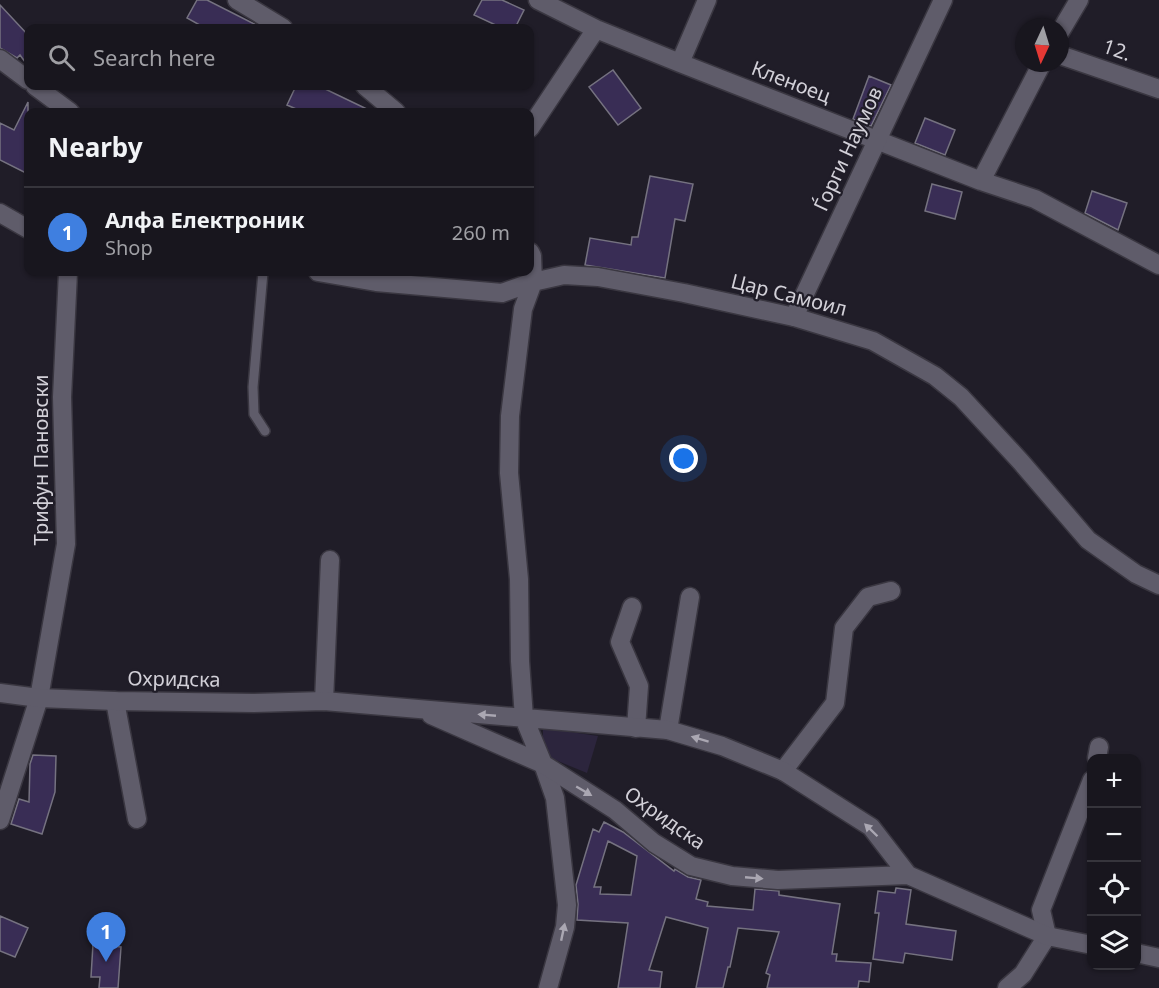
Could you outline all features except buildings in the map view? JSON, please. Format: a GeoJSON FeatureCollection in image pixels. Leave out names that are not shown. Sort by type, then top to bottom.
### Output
{"type":"FeatureCollection","features":[{"type":"Feature","properties":{"kind":"street"},"geometry":{"type":"LineString","coordinates":[[237,0],[276,24]]}},
{"type":"Feature","properties":{"kind":"street","name":"Кленоец"},"geometry":{"type":"LineString","coordinates":[[538,0],[596,29],[680,63],[981,181],[1035,199],[1159,265]]}},
{"type":"Feature","properties":{"kind":"street"},"geometry":{"type":"LineString","coordinates":[[680,63],[707,0]]}},
{"type":"Feature","properties":{"kind":"street","name":"Ѓорги Наумов"},"geometry":{"type":"LineString","coordinates":[[795,317],[943,0]]}},
{"type":"Feature","properties":{"kind":"street"},"geometry":{"type":"LineString","coordinates":[[1068,18],[1079,0]]}},
{"type":"Feature","properties":{"kind":"street"},"geometry":{"type":"LineString","coordinates":[[534,122],[596,29]]}},
{"type":"Feature","properties":{"kind":"street"},"geometry":{"type":"LineString","coordinates":[[0,58],[24,77]]}},
{"type":"Feature","properties":{"kind":"street","name":"12."},"geometry":{"type":"LineString","coordinates":[[1069,58],[1159,89]]}},
{"type":"Feature","properties":{"kind":"street"},"geometry":{"type":"LineString","coordinates":[[981,181],[1037,72]]}},
{"type":"Feature","properties":{"kind":"street"},"geometry":{"type":"LineString","coordinates":[[40,90],[65,108]]}},
{"type":"Feature","properties":{"kind":"street"},"geometry":{"type":"LineString","coordinates":[[370,90],[391,108]]}},
{"type":"Feature","properties":{"kind":"street"},"geometry":{"type":"LineString","coordinates":[[0,213],[24,227]]}},
{"type":"Feature","properties":{"kind":"street","name":"Цар Самоил"},"geometry":{"type":"LineString","coordinates":[[341,276],[376,282],[502,293],[533,282],[564,275],[598,277],[795,317],[873,341],[935,376],[960,398],[1021,462],[1088,540],[1136,574],[1159,585]]}},
{"type":"Feature","properties":{"kind":"street","name":"Трифун Пановски"},"geometry":{"type":"LineString","coordinates":[[0,820],[39,698],[66,544],[62,397],[68,276]]}},
{"type":"Feature","properties":{"kind":"street"},"geometry":{"type":"LineString","coordinates":[[533,276],[533,282],[523,309],[510,416],[509,473],[519,579],[520,661],[524,718],[555,798],[567,905],[565,927],[548,988]]}},
{"type":"Feature","properties":{"kind":"street"},"geometry":{"type":"LineString","coordinates":[[324,701],[330,560]]}},
{"type":"Feature","properties":{"kind":"street"},"geometry":{"type":"LineString","coordinates":[[783,771],[835,703],[844,628],[868,597],[891,591]]}},
{"type":"Feature","properties":{"kind":"street"},"geometry":{"type":"LineString","coordinates":[[668,730],[690,597]]}},
{"type":"Feature","properties":{"kind":"street"},"geometry":{"type":"LineString","coordinates":[[632,607],[620,642],[639,686],[636,728]]}},
{"type":"Feature","properties":{"kind":"street","name":"Охридска"},"geometry":{"type":"LineString","coordinates":[[0,693],[39,698],[115,701],[253,703],[324,701],[668,730],[722,746],[783,771],[871,827],[908,875]]}},
{"type":"Feature","properties":{"kind":"street"},"geometry":{"type":"LineString","coordinates":[[115,701],[137,819]]}},
{"type":"Feature","properties":{"kind":"street","name":"Охридска"},"geometry":{"type":"LineString","coordinates":[[419,710],[543,764],[615,810],[675,857],[691,866],[732,876],[778,880],[908,875],[1047,936],[1087,944]]}},
{"type":"Feature","properties":{"kind":"street"},"geometry":{"type":"LineString","coordinates":[[1007,988],[1023,974],[1047,936],[1041,910],[1087,793]]}},
{"type":"Feature","properties":{"kind":"street"},"geometry":{"type":"LineString","coordinates":[[1141,954],[1159,958]]}},
{"type":"Feature","properties":{"kind":"lane"},"geometry":{"type":"LineString","coordinates":[[263,276],[253,387],[254,414],[265,431]]}},
{"type":"Feature","properties":{"kind":"shaded area"},"geometry":{"type":"Polygon","coordinates":[[[543,728],[598,736],[587,773],[543,755],[543,728]]]}},
{"type":"Feature","properties":{"kind":"place","name":"Алфа Електроник"},"geometry":{"type":"Point","coordinates":[106,962]}}]}
